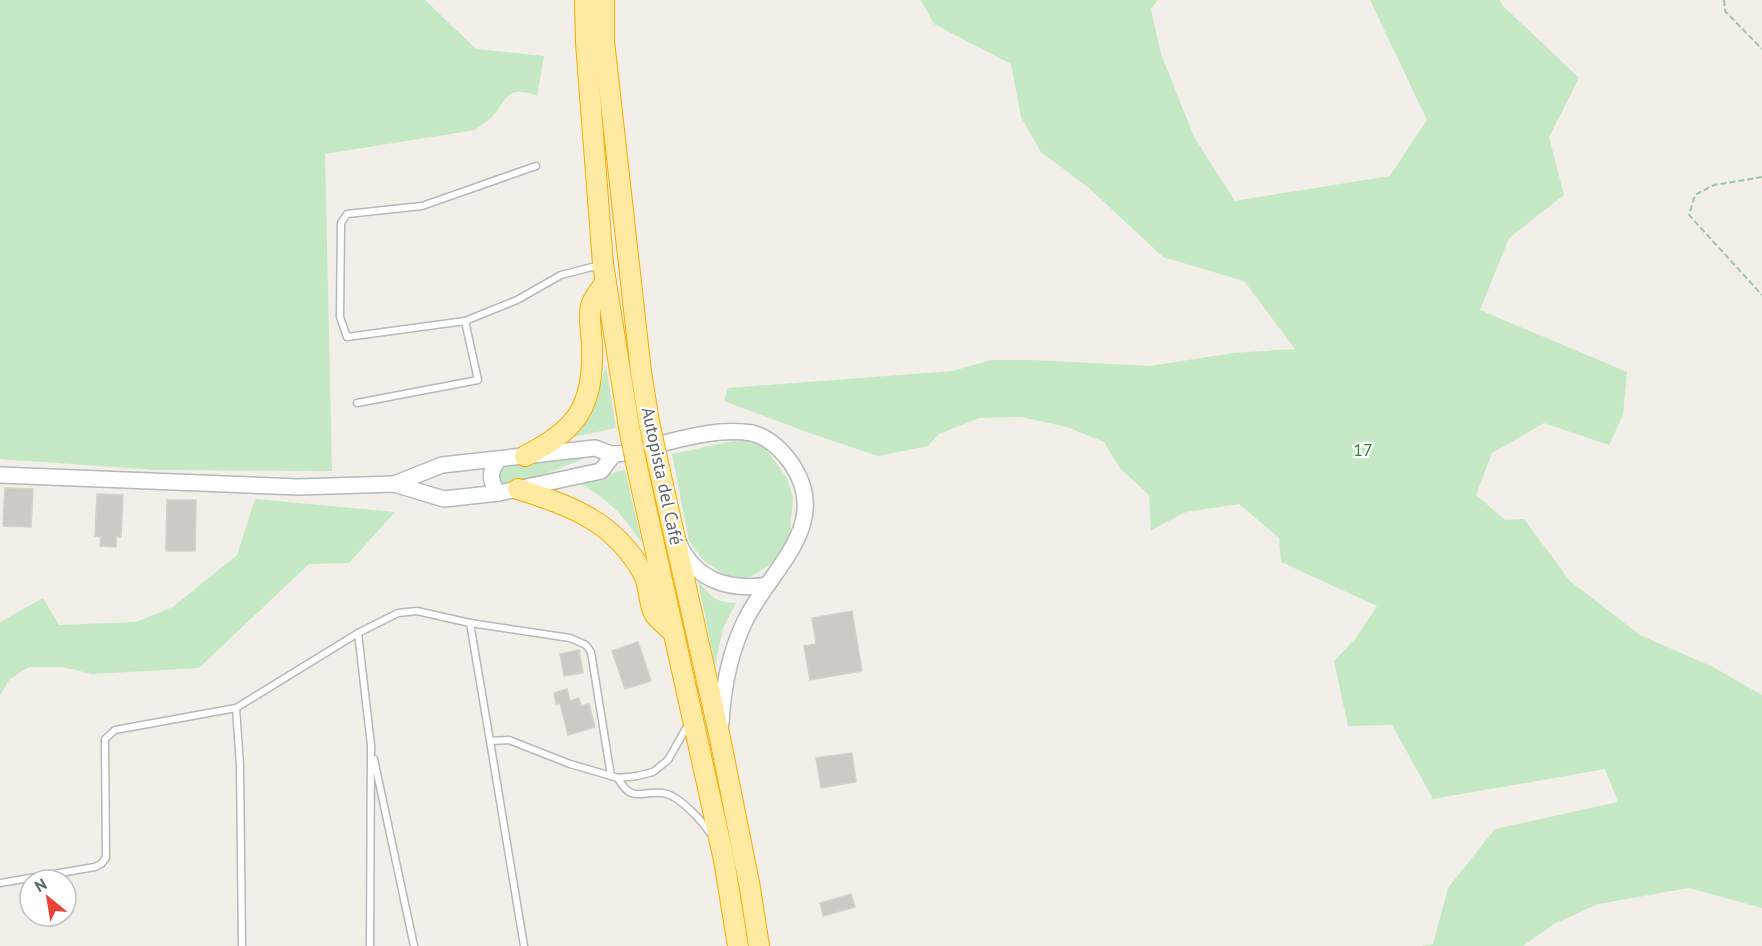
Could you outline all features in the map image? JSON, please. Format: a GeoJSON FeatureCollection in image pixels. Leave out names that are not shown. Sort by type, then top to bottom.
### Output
{"type":"FeatureCollection","features":[{"type":"Feature","properties":{"kind":"highway","name":"Autopista del Café"},"geometry":{"type":"LineString","coordinates":[[585,0],[604,273],[628,427],[720,846],[738,946]]}},
{"type":"Feature","properties":{"kind":"highway","name":"Autopista del Café"},"geometry":{"type":"LineString","coordinates":[[604,0],[606,53],[641,372],[649,422],[720,738],[750,888],[759,946]]}},
{"type":"Feature","properties":{"kind":"highway"},"geometry":{"type":"LineString","coordinates":[[525,456],[552,443],[570,427],[582,409],[590,386],[592,362],[590,307],[604,273]]}},
{"type":"Feature","properties":{"kind":"highway"},"geometry":{"type":"LineString","coordinates":[[508,491],[570,507],[592,518],[614,534],[645,576],[654,614],[674,633]]}},
{"type":"Feature","properties":{"kind":"street"},"geometry":{"type":"LineString","coordinates":[[394,484],[442,465],[595,448],[614,454],[735,430],[759,435],[780,448],[793,465],[802,487],[805,509],[801,531],[792,551],[767,585],[745,621],[730,658],[723,690],[720,738]]}},
{"type":"Feature","properties":{"kind":"street"},"geometry":{"type":"LineString","coordinates":[[0,475],[298,487],[394,484],[444,499],[508,491],[601,471],[614,454]]}},
{"type":"Feature","properties":{"kind":"street"},"geometry":{"type":"LineString","coordinates":[[499,459],[494,465],[491,480],[508,491]]}},
{"type":"Feature","properties":{"kind":"street"},"geometry":{"type":"LineString","coordinates":[[673,531],[681,549],[693,565],[708,578],[727,585],[747,588],[767,585]]}},
{"type":"Feature","properties":{"kind":"lane"},"geometry":{"type":"LineString","coordinates":[[536,166],[422,206],[347,214],[341,223],[340,317],[347,337],[465,321],[517,300],[561,275],[604,273]]}},
{"type":"Feature","properties":{"kind":"lane"},"geometry":{"type":"LineString","coordinates":[[357,403],[478,380],[465,321]]}},
{"type":"Feature","properties":{"kind":"lane"},"geometry":{"type":"LineString","coordinates":[[0,883],[95,867],[106,858],[105,739],[115,730],[236,708],[358,633],[398,613],[417,610],[470,623],[570,638],[586,645],[591,652],[614,777],[624,790],[633,795],[657,793],[670,795],[703,823],[720,846]]}},
{"type":"Feature","properties":{"kind":"lane"},"geometry":{"type":"LineString","coordinates":[[470,623],[524,946]]}},
{"type":"Feature","properties":{"kind":"lane"},"geometry":{"type":"LineString","coordinates":[[358,633],[371,746],[414,946]]}},
{"type":"Feature","properties":{"kind":"lane"},"geometry":{"type":"LineString","coordinates":[[236,708],[240,765],[242,946]]}},
{"type":"Feature","properties":{"kind":"lane"},"geometry":{"type":"LineString","coordinates":[[489,741],[508,740],[570,764],[614,777],[637,776],[653,772],[668,760],[692,717]]}},
{"type":"Feature","properties":{"kind":"lane"},"geometry":{"type":"LineString","coordinates":[[370,946],[371,746]]}},
{"type":"Feature","properties":{"kind":"path"},"geometry":{"type":"LineString","coordinates":[[1724,0],[1725,11],[1762,49]]}},
{"type":"Feature","properties":{"kind":"path"},"geometry":{"type":"LineString","coordinates":[[1762,177],[1714,185],[1695,195],[1689,215],[1762,295]]}},
{"type":"Feature","properties":{"kind":"green space"},"geometry":{"type":"Polygon","coordinates":[[[0,0],[425,0],[476,49],[544,56],[537,96],[519,92],[509,95],[491,118],[475,130],[325,154],[332,471],[157,470],[0,459],[0,0]]]}},
{"type":"Feature","properties":{"kind":"green space","name":"17"},"geometry":{"type":"Polygon","coordinates":[[[921,0],[1158,0],[1151,9],[1161,54],[1194,137],[1235,201],[1390,176],[1427,120],[1370,0],[1500,0],[1502,5],[1579,78],[1549,137],[1564,195],[1509,238],[1480,310],[1627,372],[1623,415],[1609,445],[1544,423],[1492,453],[1476,495],[1505,520],[1524,519],[1570,581],[1640,635],[1713,667],[1762,695],[1762,908],[1689,888],[1598,904],[1554,924],[1523,946],[1422,946],[1433,944],[1448,888],[1495,829],[1618,802],[1605,769],[1433,799],[1392,725],[1348,726],[1334,661],[1356,638],[1377,606],[1281,562],[1279,538],[1239,504],[1186,512],[1151,530],[1149,495],[1120,468],[1104,442],[1067,427],[1021,417],[979,418],[939,434],[928,446],[878,456],[724,401],[728,388],[952,371],[992,360],[1150,366],[1233,353],[1295,349],[1244,281],[1163,257],[1089,188],[1041,152],[1021,117],[1011,64],[934,24],[921,0]]]}},
{"type":"Feature","properties":{"kind":"green space"},"geometry":{"type":"Polygon","coordinates":[[[606,365],[616,428],[573,437],[591,415],[606,365]]]}},
{"type":"Feature","properties":{"kind":"green space"},"geometry":{"type":"Polygon","coordinates":[[[743,439],[765,448],[787,478],[793,498],[789,541],[770,565],[750,577],[739,579],[725,575],[704,561],[689,541],[672,454],[743,439]]]}},
{"type":"Feature","properties":{"kind":"green space"},"geometry":{"type":"Polygon","coordinates":[[[586,458],[508,488],[502,485],[497,477],[500,467],[513,461],[586,458]]]}},
{"type":"Feature","properties":{"kind":"green space"},"geometry":{"type":"Polygon","coordinates":[[[625,470],[642,543],[614,508],[577,482],[625,470]]]}},
{"type":"Feature","properties":{"kind":"green space"},"geometry":{"type":"Polygon","coordinates":[[[255,499],[395,512],[349,563],[309,564],[199,668],[92,674],[62,667],[29,667],[10,679],[0,695],[0,622],[43,598],[59,625],[136,622],[173,607],[237,555],[255,499]]]}},
{"type":"Feature","properties":{"kind":"green space"},"geometry":{"type":"Polygon","coordinates":[[[698,581],[714,598],[736,603],[723,628],[715,667],[698,581]]]}},
{"type":"Feature","properties":{"kind":"building"},"geometry":{"type":"Polygon","coordinates":[[[5,488],[33,489],[31,527],[3,526],[5,488]]]}},
{"type":"Feature","properties":{"kind":"building"},"geometry":{"type":"Polygon","coordinates":[[[97,494],[123,495],[121,537],[116,537],[116,547],[100,546],[101,537],[95,536],[97,494]]]}},
{"type":"Feature","properties":{"kind":"building"},"geometry":{"type":"Polygon","coordinates":[[[167,500],[196,500],[195,551],[166,551],[167,500]]]}},
{"type":"Feature","properties":{"kind":"building"},"geometry":{"type":"Polygon","coordinates":[[[852,611],[862,671],[810,680],[804,646],[816,644],[812,618],[852,611]]]}},
{"type":"Feature","properties":{"kind":"building"},"geometry":{"type":"Polygon","coordinates":[[[638,642],[651,681],[625,689],[612,651],[638,642]]]}},
{"type":"Feature","properties":{"kind":"building"},"geometry":{"type":"Polygon","coordinates":[[[579,650],[583,673],[564,676],[560,654],[579,650]]]}},
{"type":"Feature","properties":{"kind":"building"},"geometry":{"type":"Polygon","coordinates":[[[567,689],[570,701],[579,698],[581,706],[589,704],[595,727],[568,735],[560,703],[556,704],[554,693],[567,689]]]}},
{"type":"Feature","properties":{"kind":"building"},"geometry":{"type":"Polygon","coordinates":[[[852,753],[856,782],[821,788],[816,758],[852,753]]]}},
{"type":"Feature","properties":{"kind":"building"},"geometry":{"type":"Polygon","coordinates":[[[851,894],[855,907],[823,916],[820,903],[851,894]]]}}]}
